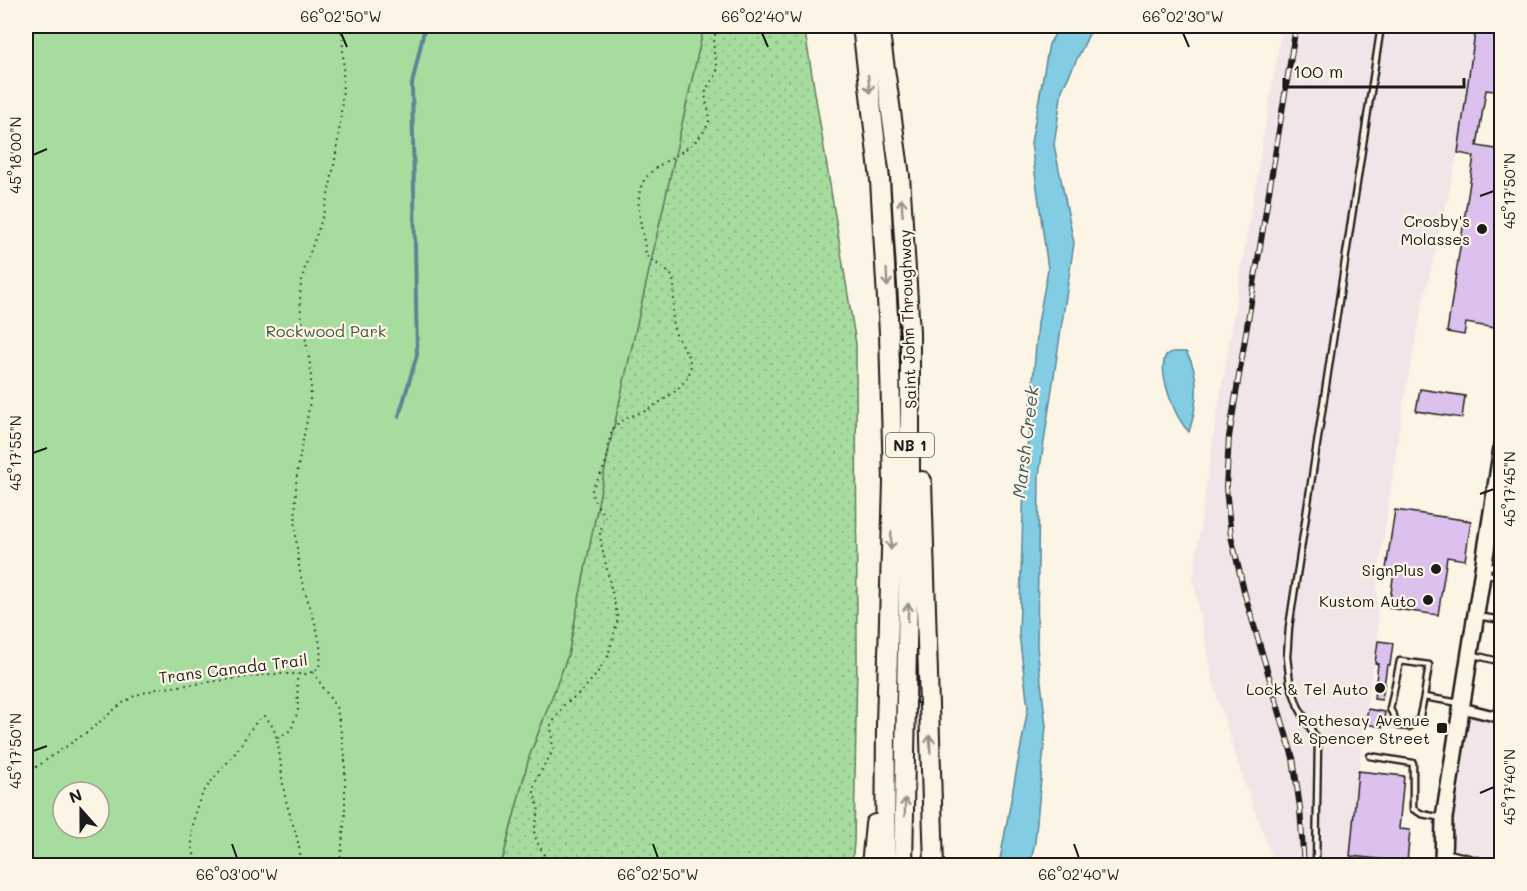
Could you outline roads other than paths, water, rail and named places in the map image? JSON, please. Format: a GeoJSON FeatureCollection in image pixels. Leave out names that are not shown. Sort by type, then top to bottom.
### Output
{"type":"FeatureCollection","features":[{"type":"Feature","properties":{"kind":"highway","name":"Saint John Throughway"},"geometry":{"type":"LineString","coordinates":[[862,26],[880,180],[889,333],[893,483],[886,724],[885,866]]}},
{"type":"Feature","properties":{"kind":"highway","name":"Saint John Throughway"},"geometry":{"type":"LineString","coordinates":[[879,26],[900,176],[910,332],[910,481],[903,866]]}},
{"type":"Feature","properties":{"kind":"highway"},"geometry":{"type":"LineString","coordinates":[[910,332],[922,480],[934,866]]}},
{"type":"Feature","properties":{"kind":"highway"},"geometry":{"type":"LineString","coordinates":[[871,866],[886,724]]}},
{"type":"Feature","properties":{"kind":"main road"},"geometry":{"type":"LineString","coordinates":[[1443,858],[1444,818],[1471,655],[1482,569],[1496,520],[1502,448]]}},
{"type":"Feature","properties":{"kind":"street"},"geometry":{"type":"LineString","coordinates":[[1463,706],[1499,717]]}},
{"type":"Feature","properties":{"kind":"lane"},"geometry":{"type":"LineString","coordinates":[[1316,866],[1318,742],[1298,706],[1290,683],[1287,657],[1289,627],[1381,26]]}},
{"type":"Feature","properties":{"kind":"lane"},"geometry":{"type":"LineString","coordinates":[[1482,569],[1502,568]]}},
{"type":"Feature","properties":{"kind":"lane"},"geometry":{"type":"LineString","coordinates":[[1482,569],[1502,577]]}},
{"type":"Feature","properties":{"kind":"lane"},"geometry":{"type":"LineString","coordinates":[[1475,615],[1502,620]]}},
{"type":"Feature","properties":{"kind":"lane"},"geometry":{"type":"LineString","coordinates":[[1471,655],[1502,662]]}},
{"type":"Feature","properties":{"kind":"lane"},"geometry":{"type":"LineString","coordinates":[[1400,662],[1429,665],[1424,697],[1419,720],[1409,727],[1400,726],[1390,709],[1400,662]]}},
{"type":"Feature","properties":{"kind":"lane"},"geometry":{"type":"LineString","coordinates":[[1499,717],[1502,689]]}},
{"type":"Feature","properties":{"kind":"lane"},"geometry":{"type":"LineString","coordinates":[[1424,697],[1463,706]]}},
{"type":"Feature","properties":{"kind":"lane"},"geometry":{"type":"LineString","coordinates":[[1370,756],[1413,763],[1413,809],[1422,814],[1444,818]]}},
{"type":"Feature","properties":{"kind":"lane"},"geometry":{"type":"LineString","coordinates":[[1443,858],[1500,866]]}},
{"type":"Feature","properties":{"kind":"water"},"geometry":{"type":"Polygon","coordinates":[[[1060,26],[1093,26],[1062,90],[1054,145],[1074,243],[1039,475],[1037,647],[1046,726],[1035,842],[1030,865],[999,865],[1028,708],[1019,634],[1024,484],[1038,323],[1048,269],[1031,143],[1049,44],[1060,26]]]}},
{"type":"Feature","properties":{"kind":"water"},"geometry":{"type":"Polygon","coordinates":[[[1172,352],[1186,352],[1194,371],[1196,401],[1189,432],[1178,417],[1166,384],[1164,363],[1166,355],[1172,352]]]}},
{"type":"Feature","properties":{"kind":"waterway"},"geometry":{"type":"LineString","coordinates":[[399,416],[417,355],[412,84],[425,26]]}},
{"type":"Feature","properties":{"kind":"railway"},"geometry":{"type":"LineString","coordinates":[[1296,26],[1229,437],[1226,488],[1231,536],[1245,595],[1293,758],[1300,808],[1304,866]]}},
{"type":"Feature","properties":{"kind":"place","name":"Crosby's Molasses"},"geometry":{"type":"Point","coordinates":[1482,229]}},
{"type":"Feature","properties":{"kind":"place","name":"SignPlus"},"geometry":{"type":"Point","coordinates":[1436,569]}},
{"type":"Feature","properties":{"kind":"place","name":"Kustom Auto"},"geometry":{"type":"Point","coordinates":[1428,600]}},
{"type":"Feature","properties":{"kind":"place","name":"Lock & Tel Auto"},"geometry":{"type":"Point","coordinates":[1380,688]}},
{"type":"Feature","properties":{"kind":"place","name":"Rothesay Avenue & Spencer Street"},"geometry":{"type":"Point","coordinates":[1442,728]}},
{"type":"Feature","properties":{"kind":"park label","name":"Rockwood Park"},"geometry":{"type":"Point","coordinates":[326,330]}},
{"type":"Feature","properties":{"kind":"water label","name":"Marsh Creek"},"geometry":{"type":"Point","coordinates":[1025,442]}}]}
